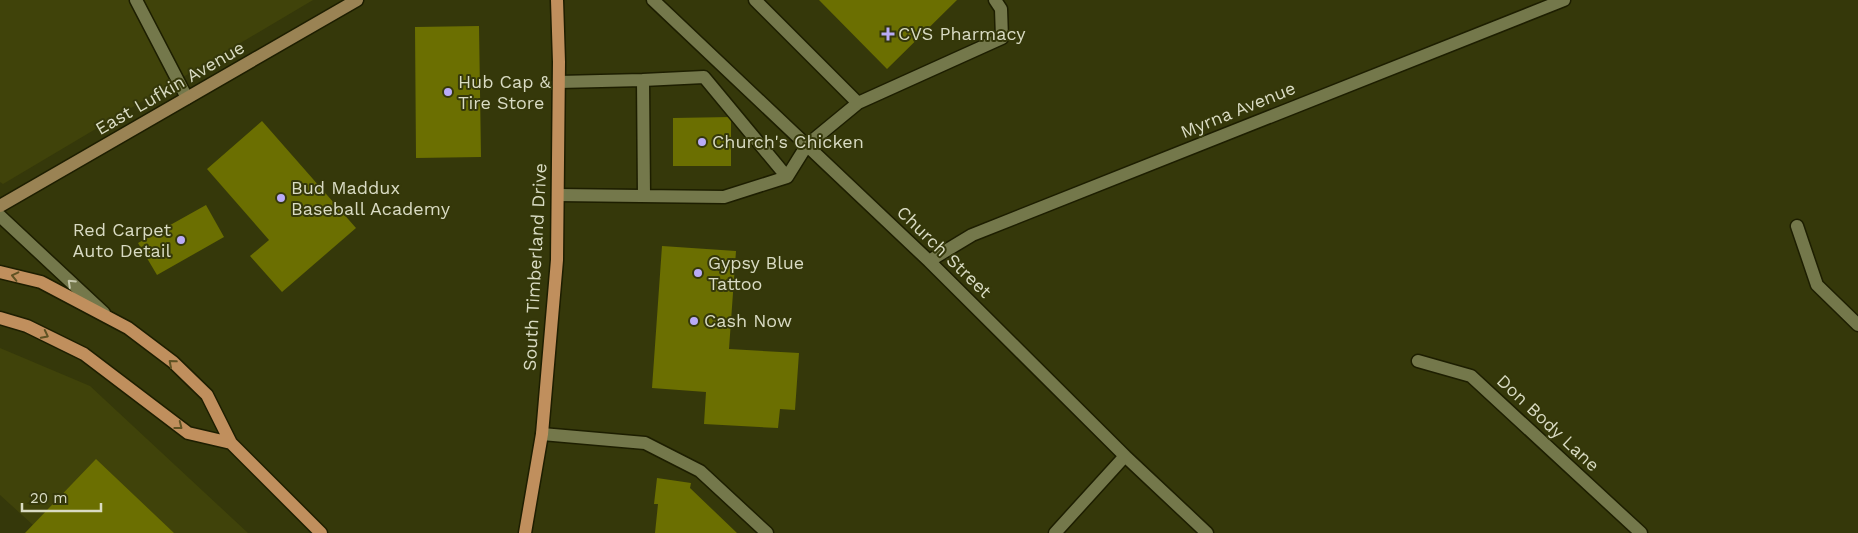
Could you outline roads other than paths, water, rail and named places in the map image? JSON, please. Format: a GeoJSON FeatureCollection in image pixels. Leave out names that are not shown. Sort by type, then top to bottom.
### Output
{"type":"FeatureCollection","features":[{"type":"Feature","properties":{"kind":"main road","name":"South Timberland Drive"},"geometry":{"type":"LineString","coordinates":[[525,533],[542,434],[557,260],[559,82],[557,0]]}},
{"type":"Feature","properties":{"kind":"main road"},"geometry":{"type":"LineString","coordinates":[[0,272],[42,282],[128,328],[173,362],[207,396],[231,443],[321,533]]}},
{"type":"Feature","properties":{"kind":"main road"},"geometry":{"type":"LineString","coordinates":[[0,318],[27,326],[84,354],[188,434],[231,443]]}},
{"type":"Feature","properties":{"kind":"main road"},"geometry":{"type":"LineString","coordinates":[[516,533],[529,508]]}},
{"type":"Feature","properties":{"kind":"main road"},"geometry":{"type":"LineString","coordinates":[[529,508],[533,533]]}},
{"type":"Feature","properties":{"kind":"street"},"geometry":{"type":"LineString","coordinates":[[136,0],[187,98]]}},
{"type":"Feature","properties":{"kind":"street","name":"Church Street"},"geometry":{"type":"LineString","coordinates":[[653,0],[929,262],[1125,456],[1206,533]]}},
{"type":"Feature","properties":{"kind":"street"},"geometry":{"type":"LineString","coordinates":[[755,0],[858,103]]}},
{"type":"Feature","properties":{"kind":"street"},"geometry":{"type":"LineString","coordinates":[[558,195],[724,197],[787,177],[807,145],[858,103],[1002,38],[1000,8],[994,0]]}},
{"type":"Feature","properties":{"kind":"street","name":"Myrna Avenue"},"geometry":{"type":"LineString","coordinates":[[929,262],[981,232],[1564,0]]}},
{"type":"Feature","properties":{"kind":"street","name":"East Lufkin Avenue"},"geometry":{"type":"LineString","coordinates":[[0,206],[352,1]]}},
{"type":"Feature","properties":{"kind":"street"},"geometry":{"type":"LineString","coordinates":[[559,82],[704,77],[787,177]]}},
{"type":"Feature","properties":{"kind":"street"},"geometry":{"type":"LineString","coordinates":[[643,80],[644,196]]}},
{"type":"Feature","properties":{"kind":"street"},"geometry":{"type":"LineString","coordinates":[[0,216],[107,316]]}},
{"type":"Feature","properties":{"kind":"street"},"geometry":{"type":"LineString","coordinates":[[1797,226],[1817,285],[1858,325]]}},
{"type":"Feature","properties":{"kind":"street","name":"Don Body Lane"},"geometry":{"type":"LineString","coordinates":[[1418,361],[1472,376],[1641,533]]}},
{"type":"Feature","properties":{"kind":"street"},"geometry":{"type":"LineString","coordinates":[[542,434],[645,443],[700,471],[767,533]]}},
{"type":"Feature","properties":{"kind":"street"},"geometry":{"type":"LineString","coordinates":[[1055,533],[1125,456]]}},
{"type":"Feature","properties":{"kind":"place","name":"CVS Pharmacy"},"geometry":{"type":"Point","coordinates":[888,34]}},
{"type":"Feature","properties":{"kind":"place","name":"Hub Cap & Tire Store"},"geometry":{"type":"Point","coordinates":[448,92]}},
{"type":"Feature","properties":{"kind":"place","name":"Church's Chicken"},"geometry":{"type":"Point","coordinates":[702,142]}},
{"type":"Feature","properties":{"kind":"place","name":"Bud Maddux Baseball Academy"},"geometry":{"type":"Point","coordinates":[281,198]}},
{"type":"Feature","properties":{"kind":"place","name":"Red Carpet Auto Detail"},"geometry":{"type":"Point","coordinates":[181,240]}},
{"type":"Feature","properties":{"kind":"place","name":"Gypsy Blue Tattoo"},"geometry":{"type":"Point","coordinates":[698,273]}},
{"type":"Feature","properties":{"kind":"place","name":"Cash Now"},"geometry":{"type":"Point","coordinates":[694,321]}}]}
